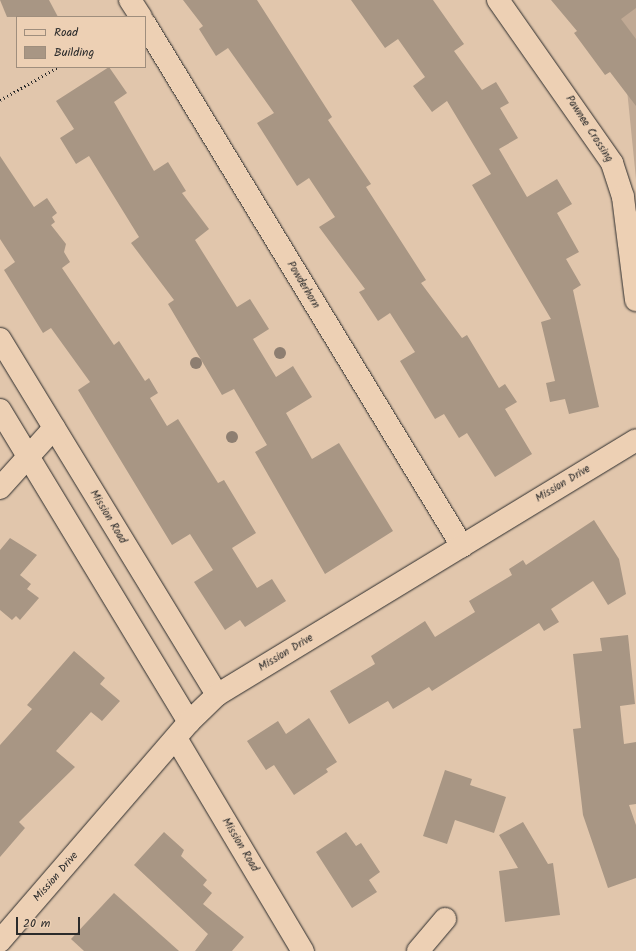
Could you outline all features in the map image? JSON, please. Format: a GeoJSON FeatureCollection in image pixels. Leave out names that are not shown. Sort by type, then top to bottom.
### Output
{"type":"FeatureCollection","features":[{"type":"Feature","properties":{"kind":"street"},"geometry":{"type":"LineString","coordinates":[[130,0],[140,16]]}},
{"type":"Feature","properties":{"kind":"street","name":"Pawnee Crossing"},"geometry":{"type":"LineString","coordinates":[[498,0],[612,163],[623,197],[636,300]]}},
{"type":"Feature","properties":{"kind":"street","name":"Powderhorn"},"geometry":{"type":"LineString","coordinates":[[146,26],[462,546]]}},
{"type":"Feature","properties":{"kind":"street","name":"Mission Road"},"geometry":{"type":"LineString","coordinates":[[0,339],[217,695]]}},
{"type":"Feature","properties":{"kind":"street"},"geometry":{"type":"LineString","coordinates":[[0,410],[189,722]]}},
{"type":"Feature","properties":{"kind":"street"},"geometry":{"type":"LineString","coordinates":[[0,488],[54,428]]}},
{"type":"Feature","properties":{"kind":"street","name":"Mission Drive"},"geometry":{"type":"LineString","coordinates":[[0,941],[177,740],[189,722],[217,695],[636,440]]}},
{"type":"Feature","properties":{"kind":"street","name":"Mission Road"},"geometry":{"type":"LineString","coordinates":[[177,740],[303,951]]}},
{"type":"Feature","properties":{"kind":"street"},"geometry":{"type":"LineString","coordinates":[[418,951],[445,920]]}},
{"type":"Feature","properties":{"kind":"path"},"geometry":{"type":"LineString","coordinates":[[0,100],[56,68]]}},
{"type":"Feature","properties":{"kind":"shaded area"},"geometry":{"type":"Polygon","coordinates":[[[618,0],[636,0],[636,179],[618,0]]]}},
{"type":"Feature","properties":{"kind":"building"},"geometry":{"type":"Polygon","coordinates":[[[0,0],[49,0],[57,16],[16,16],[7,17],[0,0]]]}},
{"type":"Feature","properties":{"kind":"building"},"geometry":{"type":"Polygon","coordinates":[[[183,0],[257,0],[332,117],[328,120],[371,184],[366,187],[426,280],[421,283],[462,338],[467,335],[499,388],[505,384],[517,402],[505,409],[532,454],[495,477],[467,433],[459,438],[444,414],[435,419],[400,361],[415,352],[390,313],[378,321],[359,292],[365,289],[319,227],[335,217],[309,178],[297,186],[257,123],[274,113],[228,48],[216,56],[199,29],[203,26],[183,0]]]}},
{"type":"Feature","properties":{"kind":"building"},"geometry":{"type":"Polygon","coordinates":[[[351,0],[433,0],[464,44],[454,51],[482,90],[496,82],[509,103],[500,108],[518,138],[499,149],[527,197],[557,179],[572,204],[557,213],[579,252],[566,259],[581,285],[573,290],[599,407],[569,414],[565,399],[550,402],[546,383],[555,381],[541,322],[551,319],[472,185],[491,174],[447,101],[432,112],[413,86],[425,77],[398,39],[385,48],[351,0]]]}},
{"type":"Feature","properties":{"kind":"building"},"geometry":{"type":"Polygon","coordinates":[[[551,0],[636,0],[636,8],[621,19],[636,39],[636,106],[610,72],[605,75],[574,33],[577,31],[551,0]]]}},
{"type":"Feature","properties":{"kind":"building"},"geometry":{"type":"Polygon","coordinates":[[[110,68],[127,93],[114,102],[154,171],[168,162],[186,191],[182,193],[209,229],[195,240],[237,307],[250,299],[269,329],[253,339],[276,377],[293,366],[312,397],[286,413],[312,459],[339,443],[393,531],[325,574],[255,452],[267,445],[234,389],[222,395],[168,304],[174,300],[131,243],[139,237],[89,156],[76,164],[60,138],[74,129],[56,101],[110,68]]]}},
{"type":"Feature","properties":{"kind":"building"},"geometry":{"type":"Polygon","coordinates":[[[0,156],[34,207],[47,198],[57,213],[52,217],[55,222],[51,225],[66,244],[64,252],[70,262],[62,268],[114,345],[119,341],[145,381],[149,378],[158,393],[150,398],[167,426],[178,419],[218,483],[224,480],[256,533],[232,548],[257,588],[272,579],[286,601],[245,627],[240,620],[225,630],[194,582],[213,570],[190,534],[172,545],[78,390],[90,382],[51,328],[43,333],[4,270],[15,262],[0,239],[0,156]]]}},
{"type":"Feature","properties":{"kind":"building"},"geometry":{"type":"Polygon","coordinates":[[[594,520],[619,559],[626,594],[608,605],[593,581],[551,609],[559,622],[544,631],[539,623],[432,691],[429,687],[393,709],[388,701],[349,724],[330,691],[375,664],[371,656],[425,621],[435,637],[475,612],[469,601],[512,575],[509,569],[523,560],[526,565],[594,520]]]}},
{"type":"Feature","properties":{"kind":"building"},"geometry":{"type":"Polygon","coordinates":[[[10,538],[37,555],[20,575],[31,584],[27,589],[39,598],[20,620],[16,616],[12,620],[0,610],[0,550],[10,538]]]}},
{"type":"Feature","properties":{"kind":"building"},"geometry":{"type":"Polygon","coordinates":[[[628,635],[635,704],[620,706],[624,744],[636,742],[636,804],[629,805],[636,825],[636,878],[608,888],[583,815],[573,729],[581,728],[573,654],[602,651],[600,638],[628,635]]]}},
{"type":"Feature","properties":{"kind":"building"},"geometry":{"type":"Polygon","coordinates":[[[74,651],[105,678],[100,684],[120,701],[102,721],[91,712],[56,751],[75,767],[19,822],[25,828],[0,857],[0,745],[32,709],[27,705],[74,651]]]}},
{"type":"Feature","properties":{"kind":"building"},"geometry":{"type":"Polygon","coordinates":[[[309,718],[337,762],[326,769],[328,772],[294,795],[274,765],[266,770],[247,741],[278,721],[286,734],[309,718]]]}},
{"type":"Feature","properties":{"kind":"building"},"geometry":{"type":"Polygon","coordinates":[[[445,770],[472,779],[470,785],[506,797],[494,833],[455,820],[447,844],[423,836],[445,770]]]}},
{"type":"Feature","properties":{"kind":"building"},"geometry":{"type":"Polygon","coordinates":[[[523,822],[548,864],[553,863],[560,915],[505,922],[499,871],[518,868],[499,835],[523,822]]]}},
{"type":"Feature","properties":{"kind":"building"},"geometry":{"type":"Polygon","coordinates":[[[164,832],[184,850],[181,856],[207,880],[203,885],[212,893],[203,904],[244,937],[232,951],[195,951],[208,934],[134,865],[164,832]]]}},
{"type":"Feature","properties":{"kind":"building"},"geometry":{"type":"Polygon","coordinates":[[[346,832],[356,846],[361,843],[380,872],[369,880],[377,892],[352,908],[316,852],[346,832]]]}},
{"type":"Feature","properties":{"kind":"building"},"geometry":{"type":"Polygon","coordinates":[[[114,893],[179,951],[84,951],[71,939],[114,893]]]}}]}
